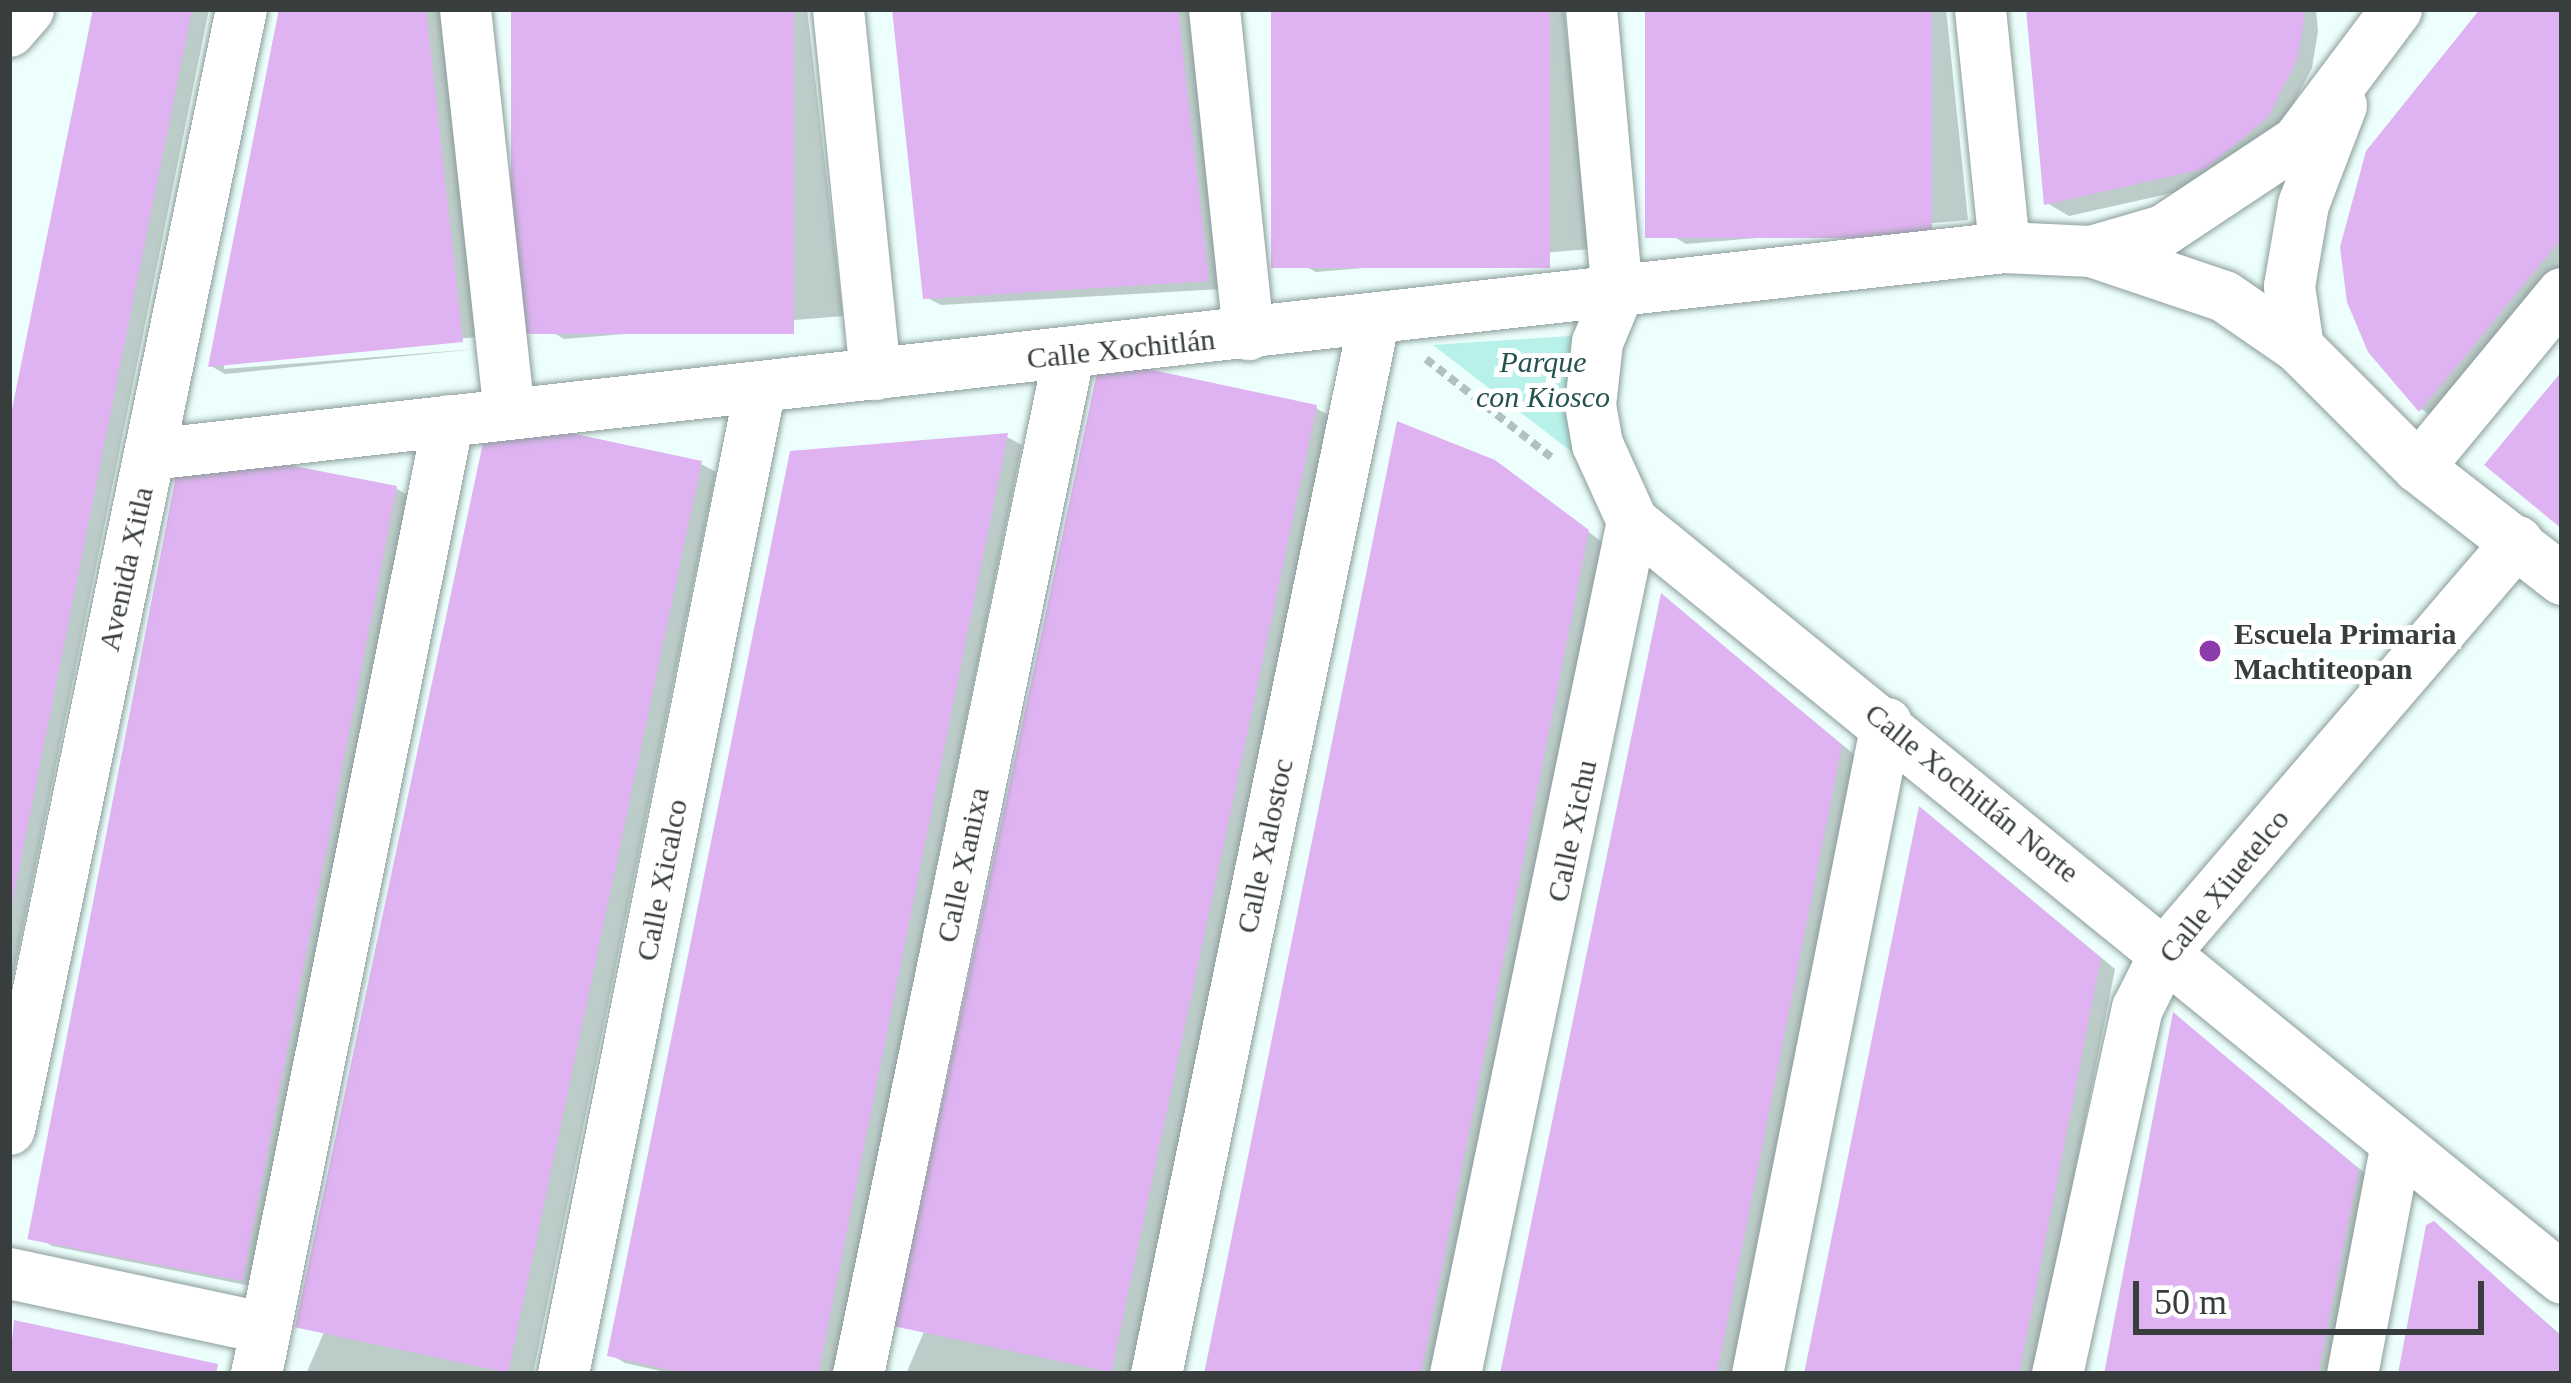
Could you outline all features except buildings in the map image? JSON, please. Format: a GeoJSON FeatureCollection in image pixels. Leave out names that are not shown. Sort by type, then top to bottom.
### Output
{"type":"FeatureCollection","features":[{"type":"Feature","properties":{"kind":"street"},"geometry":{"type":"LineString","coordinates":[[9,31],[28,9]]}},
{"type":"Feature","properties":{"kind":"street","name":"Avenida Xitla"},"geometry":{"type":"LineString","coordinates":[[9,1129],[241,9]]}},
{"type":"Feature","properties":{"kind":"street"},"geometry":{"type":"LineString","coordinates":[[465,9],[509,414]]}},
{"type":"Feature","properties":{"kind":"street"},"geometry":{"type":"LineString","coordinates":[[838,9],[875,374]]}},
{"type":"Feature","properties":{"kind":"street"},"geometry":{"type":"LineString","coordinates":[[1214,9],[1248,334]]}},
{"type":"Feature","properties":{"kind":"street"},"geometry":{"type":"LineString","coordinates":[[1591,9],[1617,294],[1597,342],[1591,405],[1598,445],[1633,521]]}},
{"type":"Feature","properties":{"kind":"street"},"geometry":{"type":"LineString","coordinates":[[1980,9],[2004,247]]}},
{"type":"Feature","properties":{"kind":"street"},"geometry":{"type":"LineString","coordinates":[[2092,251],[2163,230],[2228,193],[2296,141],[2373,21]]}},
{"type":"Feature","properties":{"kind":"street"},"geometry":{"type":"LineString","coordinates":[[2298,347],[2289,286],[2302,204],[2373,21]]}},
{"type":"Feature","properties":{"kind":"street","name":"Calle Xochitlán"},"geometry":{"type":"LineString","coordinates":[[150,454],[1068,356],[2004,247],[2092,251]]}},
{"type":"Feature","properties":{"kind":"street"},"geometry":{"type":"LineString","coordinates":[[2092,251],[2224,296],[2298,347],[2418,466],[2562,579]]}},
{"type":"Feature","properties":{"kind":"street"},"geometry":{"type":"LineString","coordinates":[[2418,466],[2562,292]]}},
{"type":"Feature","properties":{"kind":"street","name":"Calle Xalostoc"},"geometry":{"type":"LineString","coordinates":[[1156,1374],[1374,318]]}},
{"type":"Feature","properties":{"kind":"street","name":"Calle Xanixa"},"geometry":{"type":"LineString","coordinates":[[858,1374],[1068,356]]}},
{"type":"Feature","properties":{"kind":"street","name":"Calle Xicalco"},"geometry":{"type":"LineString","coordinates":[[563,1374],[760,386]]}},
{"type":"Feature","properties":{"kind":"street"},"geometry":{"type":"LineString","coordinates":[[9,1273],[261,1351],[448,420]]}},
{"type":"Feature","properties":{"kind":"street","name":"Calle Xochitlán Norte"},"geometry":{"type":"LineString","coordinates":[[1633,521],[2166,950],[2395,1148],[2562,1278]]}},
{"type":"Feature","properties":{"kind":"street","name":"Calle Xichu"},"geometry":{"type":"LineString","coordinates":[[1455,1374],[1633,521]]}},
{"type":"Feature","properties":{"kind":"street","name":"Calle Xiuetelco"},"geometry":{"type":"LineString","coordinates":[[2057,1374],[2137,1008],[2166,950],[2517,542]]}},
{"type":"Feature","properties":{"kind":"street"},"geometry":{"type":"LineString","coordinates":[[1756,1374],[1886,723]]}},
{"type":"Feature","properties":{"kind":"street"},"geometry":{"type":"LineString","coordinates":[[2352,1374],[2395,1148]]}},
{"type":"Feature","properties":{"kind":"path"},"geometry":{"type":"LineString","coordinates":[[1374,318],[1559,463]]}},
{"type":"Feature","properties":{"kind":"green space","name":"Parque con Kiosco"},"geometry":{"type":"Polygon","coordinates":[[[1584,335],[1581,459],[1433,345],[1584,335]]]}},
{"type":"Feature","properties":{"kind":"place","name":"Escuela Primaria Machtiteopan"},"geometry":{"type":"Point","coordinates":[2210,651]}}]}
